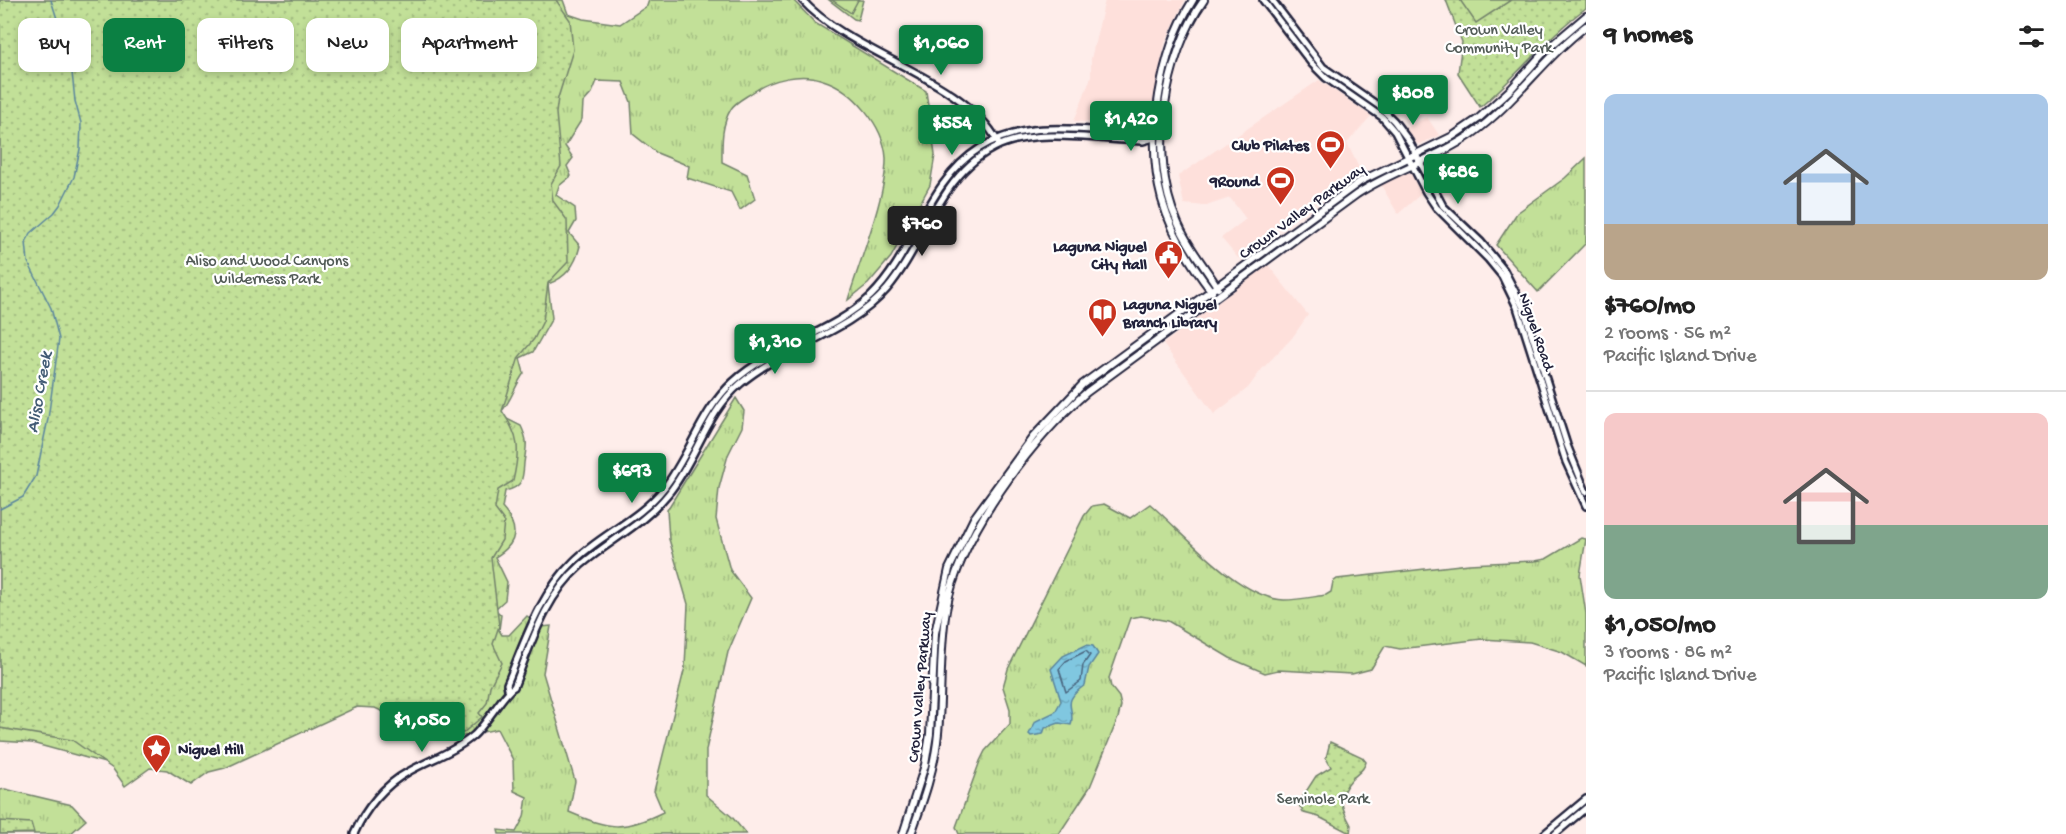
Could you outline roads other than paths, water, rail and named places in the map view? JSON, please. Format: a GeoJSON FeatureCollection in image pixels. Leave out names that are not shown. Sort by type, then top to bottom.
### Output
{"type":"FeatureCollection","features":[{"type":"Feature","properties":{"kind":"main road"},"geometry":{"type":"LineString","coordinates":[[802,0],[830,25],[960,102],[987,126],[998,142]]}},
{"type":"Feature","properties":{"kind":"main road"},"geometry":{"type":"LineString","coordinates":[[1193,0],[1172,38],[1168,53],[1154,138],[1157,188],[1168,223],[1192,265],[1214,288]]}},
{"type":"Feature","properties":{"kind":"main road"},"geometry":{"type":"LineString","coordinates":[[1204,0],[1179,46],[1162,143],[1164,177],[1176,220],[1219,295]]}},
{"type":"Feature","properties":{"kind":"main road","name":"Niguel Road"},"geometry":{"type":"LineString","coordinates":[[1263,0],[1312,64],[1343,91],[1382,117],[1414,159],[1434,192],[1493,264],[1517,307],[1566,462],[1586,506]]}},
{"type":"Feature","properties":{"kind":"main road","name":"Niguel Road"},"geometry":{"type":"LineString","coordinates":[[1272,0],[1312,55],[1335,78],[1388,114],[1402,131],[1414,159]]}},
{"type":"Feature","properties":{"kind":"main road","name":"Crown Valley Parkway"},"geometry":{"type":"LineString","coordinates":[[911,834],[927,787],[936,748],[943,632],[951,587],[973,536],[1027,457],[1065,411],[1219,295],[1367,188],[1478,119],[1511,89],[1546,50],[1586,16]]}},
{"type":"Feature","properties":{"kind":"main road","name":"Crown Valley Parkway"},"geometry":{"type":"LineString","coordinates":[[903,834],[927,756],[935,633],[949,569],[974,518],[1040,428],[1083,384],[1361,181],[1460,142],[1504,108],[1555,54],[1586,26]]}},
{"type":"Feature","properties":{"kind":"main road"},"geometry":{"type":"LineString","coordinates":[[1168,53],[1179,46]]}},
{"type":"Feature","properties":{"kind":"main road"},"geometry":{"type":"LineString","coordinates":[[1168,53],[1174,68]]}},
{"type":"Feature","properties":{"kind":"main road"},"geometry":{"type":"LineString","coordinates":[[1335,78],[1343,91],[1356,91]]}},
{"type":"Feature","properties":{"kind":"main road"},"geometry":{"type":"LineString","coordinates":[[354,834],[377,797],[406,773],[474,735],[496,711],[508,689],[507,684],[537,611],[559,577],[574,561],[651,504],[666,486],[713,406],[734,381],[790,345],[827,327],[871,296],[887,278],[934,199],[964,160],[998,142],[1045,137],[1143,141],[1154,138]]}},
{"type":"Feature","properties":{"kind":"main road"},"geometry":{"type":"LineString","coordinates":[[508,689],[514,687],[539,625],[561,586],[587,560],[653,512],[670,492],[718,408],[738,386],[756,372],[839,327],[870,306],[888,288],[964,169],[998,142]]}},
{"type":"Feature","properties":{"kind":"main road"},"geometry":{"type":"LineString","coordinates":[[922,234],[922,226],[934,199]]}},
{"type":"Feature","properties":{"kind":"main road"},"geometry":{"type":"LineString","coordinates":[[1315,215],[1319,222]]}},
{"type":"Feature","properties":{"kind":"main road"},"geometry":{"type":"LineString","coordinates":[[1168,223],[1176,220]]}},
{"type":"Feature","properties":{"kind":"main road","name":"Niguel Road"},"geometry":{"type":"LineString","coordinates":[[1466,233],[1491,253],[1514,287],[1586,492]]}},
{"type":"Feature","properties":{"kind":"main road"},"geometry":{"type":"LineString","coordinates":[[904,251],[916,237],[922,234]]}},
{"type":"Feature","properties":{"kind":"main road"},"geometry":{"type":"LineString","coordinates":[[827,327],[839,327]]}},
{"type":"Feature","properties":{"kind":"main road"},"geometry":{"type":"LineString","coordinates":[[821,337],[827,327]]}},
{"type":"Feature","properties":{"kind":"main road"},"geometry":{"type":"LineString","coordinates":[[1027,457],[1025,454],[1038,436],[1040,428],[1060,412],[1065,411]]}},
{"type":"Feature","properties":{"kind":"main road"},"geometry":{"type":"LineString","coordinates":[[1583,486],[1586,499]]}},
{"type":"Feature","properties":{"kind":"main road"},"geometry":{"type":"LineString","coordinates":[[1544,834],[1586,798]]}},
{"type":"Feature","properties":{"kind":"main road"},"geometry":{"type":"LineString","coordinates":[[1555,834],[1586,808]]}},
{"type":"Feature","properties":{"kind":"water"},"geometry":{"type":"Polygon","coordinates":[[[1086,645],[1093,646],[1098,654],[1089,667],[1085,685],[1070,701],[1071,725],[1059,723],[1045,728],[1043,734],[1031,736],[1029,734],[1036,721],[1055,712],[1061,701],[1051,669],[1063,656],[1086,645]]]}},
{"type":"Feature","properties":{"kind":"waterway","name":"Aliso Creek"},"geometry":{"type":"LineString","coordinates":[[0,509],[23,497],[36,476],[48,419],[59,339],[51,308],[28,262],[26,242],[31,233],[60,205],[74,177],[80,149],[81,123],[75,101],[71,63],[51,0]]}},
{"type":"Feature","properties":{"kind":"place","name":"Club Pilates"},"geometry":{"type":"Point","coordinates":[1330,170]}},
{"type":"Feature","properties":{"kind":"place","name":"9Round"},"geometry":{"type":"Point","coordinates":[1280,206]}},
{"type":"Feature","properties":{"kind":"place","name":"Laguna Niguel City Hall"},"geometry":{"type":"Point","coordinates":[1168,280]}},
{"type":"Feature","properties":{"kind":"place","name":"Laguna Niguel Branch Library"},"geometry":{"type":"Point","coordinates":[1102,338]}},
{"type":"Feature","properties":{"kind":"place","name":"Niguel Hill"},"geometry":{"type":"Point","coordinates":[157,774]}},
{"type":"Feature","properties":{"kind":"park label","name":"Crown Valley Community Park"},"geometry":{"type":"Point","coordinates":[1499,37]}},
{"type":"Feature","properties":{"kind":"park label","name":"Aliso and Wood Canyons Wilderness Park"},"geometry":{"type":"Point","coordinates":[267,268]}},
{"type":"Feature","properties":{"kind":"park label","name":"Seminole Park"},"geometry":{"type":"Point","coordinates":[1323,797]}}]}
